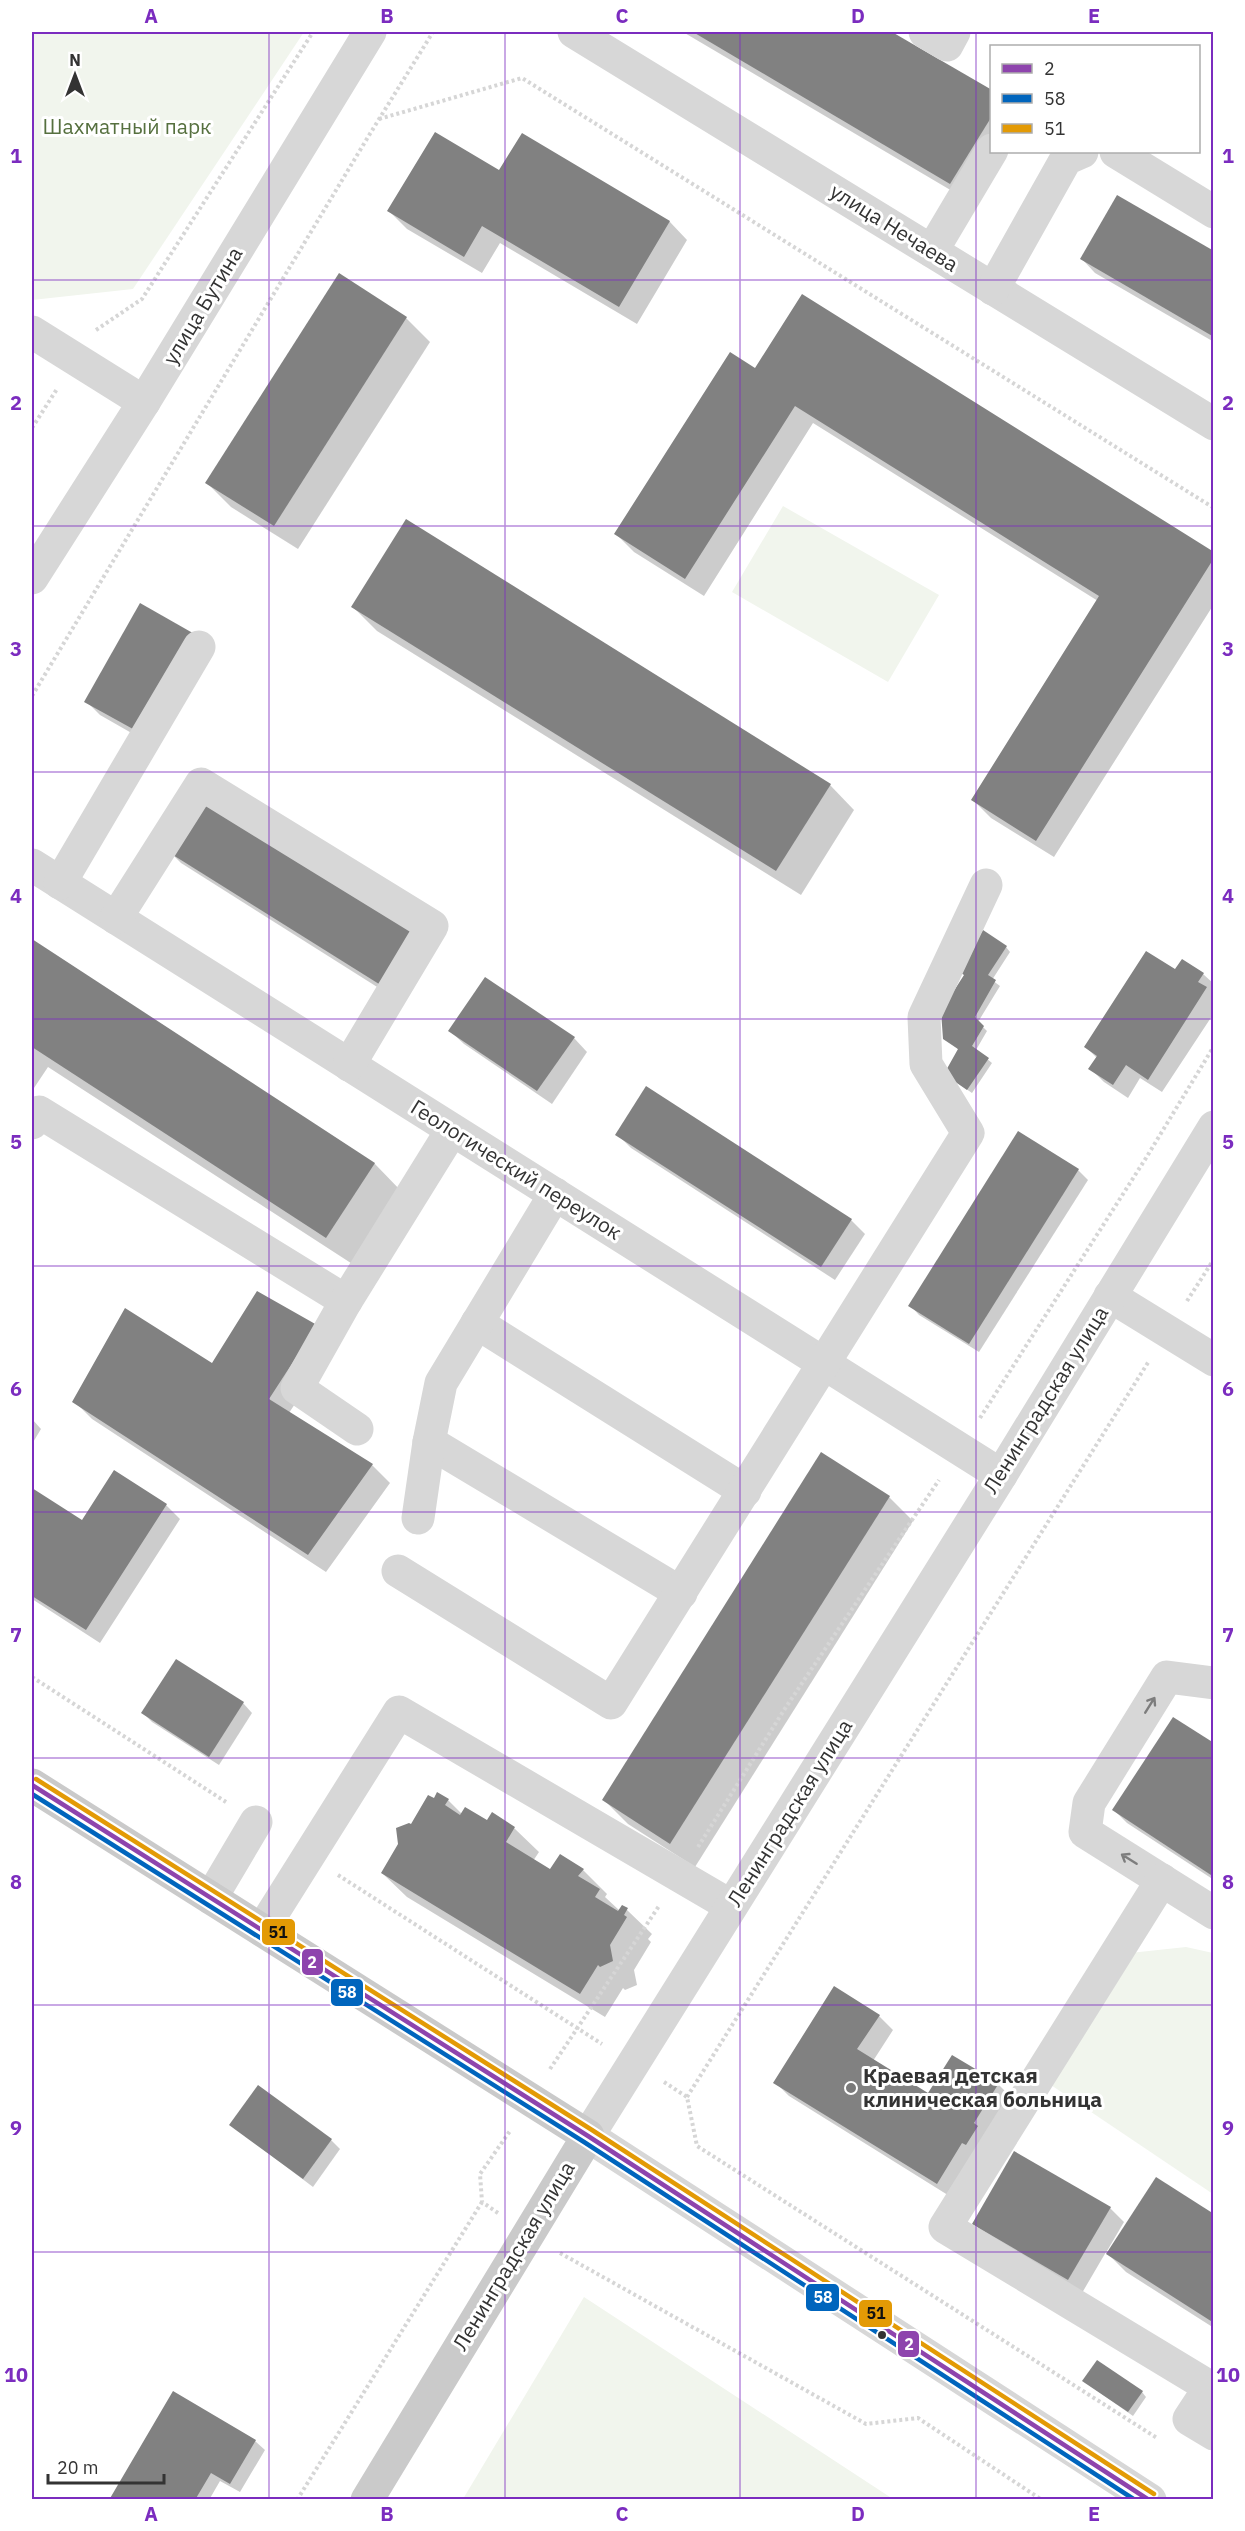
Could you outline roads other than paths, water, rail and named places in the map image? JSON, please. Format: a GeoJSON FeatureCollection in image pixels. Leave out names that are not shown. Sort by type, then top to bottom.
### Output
{"type":"FeatureCollection","features":[{"type":"Feature","properties":{"kind":"main road"},"geometry":{"type":"LineString","coordinates":[[32,1785],[588,2136]]}},
{"type":"Feature","properties":{"kind":"main road","name":"Ленинградская улица"},"geometry":{"type":"LineString","coordinates":[[367,2499],[588,2136]]}},
{"type":"Feature","properties":{"kind":"street","name":"улица Бутина"},"geometry":{"type":"LineString","coordinates":[[32,578],[144,402],[370,32]]}},
{"type":"Feature","properties":{"kind":"street","name":"улица Нечаева"},"geometry":{"type":"LineString","coordinates":[[574,32],[1214,424]]}},
{"type":"Feature","properties":{"kind":"street"},"geometry":{"type":"LineString","coordinates":[[925,32],[946,45],[954,32]]}},
{"type":"Feature","properties":{"kind":"street"},"geometry":{"type":"LineString","coordinates":[[932,251],[990,153]]}},
{"type":"Feature","properties":{"kind":"street"},"geometry":{"type":"LineString","coordinates":[[993,289],[1066,159],[1080,153]]}},
{"type":"Feature","properties":{"kind":"street"},"geometry":{"type":"LineString","coordinates":[[1118,153],[1214,212]]}},
{"type":"Feature","properties":{"kind":"street"},"geometry":{"type":"LineString","coordinates":[[32,332],[144,402]]}},
{"type":"Feature","properties":{"kind":"street"},"geometry":{"type":"LineString","coordinates":[[60,883],[199,647]]}},
{"type":"Feature","properties":{"kind":"street"},"geometry":{"type":"LineString","coordinates":[[116,918],[201,784],[432,927],[349,1065]]}},
{"type":"Feature","properties":{"kind":"street","name":"Геологический переулок"},"geometry":{"type":"LineString","coordinates":[[32,865],[1001,1475]]}},
{"type":"Feature","properties":{"kind":"street"},"geometry":{"type":"LineString","coordinates":[[398,1571],[611,1703],[968,1133],[926,1064],[924,1017],[986,885]]}},
{"type":"Feature","properties":{"kind":"street"},"geometry":{"type":"LineString","coordinates":[[32,1124],[39,1112],[346,1301]]}},
{"type":"Feature","properties":{"kind":"street","name":"Ленинградская улица"},"geometry":{"type":"LineString","coordinates":[[588,2136],[1001,1475],[1214,1127]]}},
{"type":"Feature","properties":{"kind":"street"},"geometry":{"type":"LineString","coordinates":[[357,1429],[297,1388],[346,1301],[452,1130]]}},
{"type":"Feature","properties":{"kind":"street"},"geometry":{"type":"LineString","coordinates":[[418,1518],[429,1442],[441,1383],[555,1194]]}},
{"type":"Feature","properties":{"kind":"street"},"geometry":{"type":"LineString","coordinates":[[1110,1296],[1214,1360]]}},
{"type":"Feature","properties":{"kind":"street"},"geometry":{"type":"LineString","coordinates":[[477,1323],[745,1491]]}},
{"type":"Feature","properties":{"kind":"street"},"geometry":{"type":"LineString","coordinates":[[429,1442],[681,1593]]}},
{"type":"Feature","properties":{"kind":"street"},"geometry":{"type":"LineString","coordinates":[[1214,1683],[1167,1677],[1089,1803],[1085,1832],[1214,1913]]}},
{"type":"Feature","properties":{"kind":"street"},"geometry":{"type":"LineString","coordinates":[[262,1930],[399,1712],[731,1906]]}},
{"type":"Feature","properties":{"kind":"street"},"geometry":{"type":"LineString","coordinates":[[211,1898],[256,1822]]}},
{"type":"Feature","properties":{"kind":"street"},"geometry":{"type":"LineString","coordinates":[[1162,1880],[945,2227],[1210,2387],[1189,2419],[1214,2434]]}},
{"type":"Feature","properties":{"kind":"street"},"geometry":{"type":"LineString","coordinates":[[588,2136],[1150,2499]]}},
{"type":"Feature","properties":{"kind":"place","name":"Краевая детская клиническая больница"},"geometry":{"type":"Point","coordinates":[851,2088]}},
{"type":"Feature","properties":{"kind":"park label","name":"Шахматный парк"},"geometry":{"type":"Point","coordinates":[127,127]}}]}
